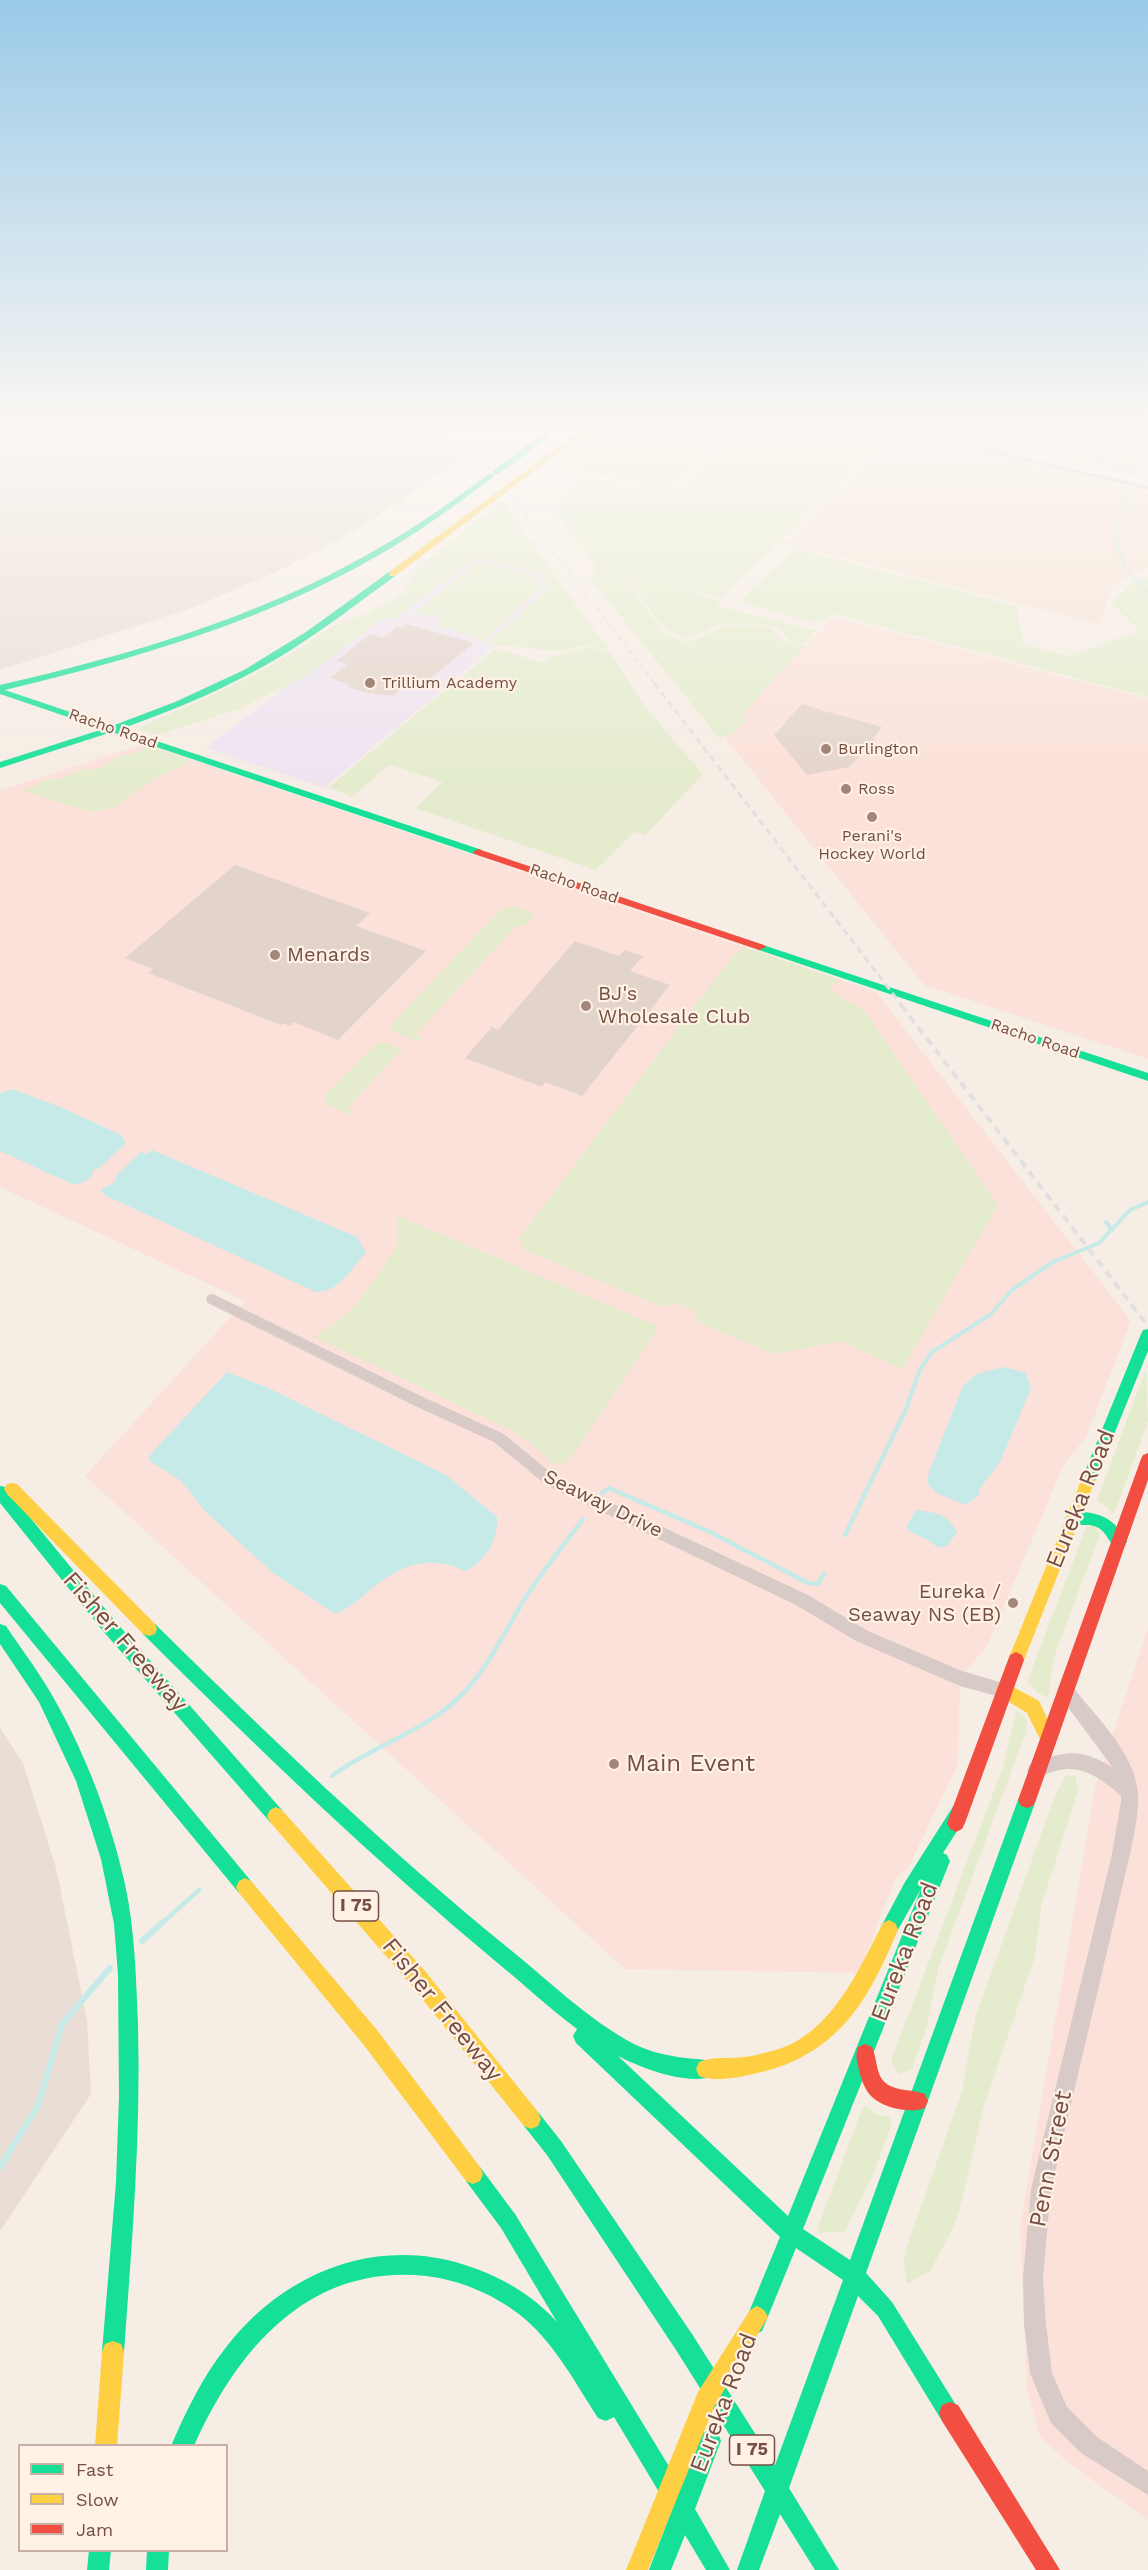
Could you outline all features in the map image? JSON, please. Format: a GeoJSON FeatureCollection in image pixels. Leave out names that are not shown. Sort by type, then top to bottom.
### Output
{"type":"FeatureCollection","features":[{"type":"Feature","properties":{"kind":"main road"},"geometry":{"type":"LineString","coordinates":[[0,689],[161,646],[264,608],[382,549]]}},
{"type":"Feature","properties":{"kind":"main road"},"geometry":{"type":"LineString","coordinates":[[0,765],[138,721],[231,679],[295,644],[425,549]]}},
{"type":"Feature","properties":{"kind":"main road","name":"Racho Road"},"geometry":{"type":"LineString","coordinates":[[0,689],[1148,1077]]}},
{"type":"Feature","properties":{"kind":"main road","name":"Eureka Road"},"geometry":{"type":"LineString","coordinates":[[660,2570],[791,2233],[865,2054],[960,1811],[1004,1690],[1148,1334]]}},
{"type":"Feature","properties":{"kind":"main road"},"geometry":{"type":"LineString","coordinates":[[748,2570],[852,2274],[918,2101],[1148,1459]]}},
{"type":"Feature","properties":{"kind":"main road"},"geometry":{"type":"LineString","coordinates":[[0,1479],[41,1513],[85,1566],[313,1792],[479,1938],[791,2233],[852,2274],[885,2309],[909,2343],[1049,2570]]}},
{"type":"Feature","properties":{"kind":"main road","name":"Fisher Freeway"},"geometry":{"type":"LineString","coordinates":[[0,1492],[109,1626],[286,1825],[439,2005],[554,2148],[684,2342],[825,2564]]}},
{"type":"Feature","properties":{"kind":"main road"},"geometry":{"type":"LineString","coordinates":[[1073,1519],[1090,1517],[1103,1520],[1113,1528],[1119,1542]]}},
{"type":"Feature","properties":{"kind":"main road"},"geometry":{"type":"LineString","coordinates":[[0,1591],[370,2037],[508,2221],[719,2570]]}},
{"type":"Feature","properties":{"kind":"main road"},"geometry":{"type":"LineString","coordinates":[[0,1631],[46,1699],[77,1766],[103,1840],[120,1910],[126,1954],[130,2085],[126,2210],[106,2444]]}},
{"type":"Feature","properties":{"kind":"main road"},"geometry":{"type":"LineString","coordinates":[[1004,1690],[1030,1701],[1040,1712],[1048,1737]]}},
{"type":"Feature","properties":{"kind":"main road"},"geometry":{"type":"LineString","coordinates":[[479,1938],[608,2038],[627,2051],[648,2060],[698,2069],[723,2070],[776,2059],[801,2050],[824,2033],[847,2010],[865,1981],[903,1900],[960,1811]]}},
{"type":"Feature","properties":{"kind":"main road"},"geometry":{"type":"LineString","coordinates":[[865,2054],[870,2083],[875,2090],[893,2100],[918,2101]]}},
{"type":"Feature","properties":{"kind":"main road"},"geometry":{"type":"LineString","coordinates":[[183,2444],[216,2377],[251,2333],[275,2311],[326,2278],[358,2267],[410,2261],[448,2267],[482,2279],[519,2301],[561,2345],[617,2427],[642,2440]]}},
{"type":"Feature","properties":{"kind":"main road"},"geometry":{"type":"LineString","coordinates":[[637,2570],[706,2400],[758,2317]]}},
{"type":"Feature","properties":{"kind":"main road"},"geometry":{"type":"LineString","coordinates":[[98,2570],[100,2552]]}},
{"type":"Feature","properties":{"kind":"main road"},"geometry":{"type":"LineString","coordinates":[[157,2570],[158,2552]]}},
{"type":"Feature","properties":{"kind":"street","name":"Seaway Drive"},"geometry":{"type":"LineString","coordinates":[[213,1299],[418,1401],[499,1438],[551,1481],[802,1600],[862,1636],[960,1678],[1004,1690]]}},
{"type":"Feature","properties":{"kind":"street","name":"Penn Street"},"geometry":{"type":"LineString","coordinates":[[1065,1690],[1116,1760],[1128,1782],[1130,1808],[1041,2189],[1033,2278],[1041,2373],[1059,2415],[1089,2445],[1148,2484]]}},
{"type":"Feature","properties":{"kind":"street"},"geometry":{"type":"LineString","coordinates":[[1036,1770],[1068,1760],[1091,1766],[1111,1776],[1129,1792]]}},
{"type":"Feature","properties":{"kind":"shaded area"},"geometry":{"type":"Polygon","coordinates":[[[0,549],[320,549],[278,571],[192,608],[0,670],[0,549]]]}},
{"type":"Feature","properties":{"kind":"shaded area"},"geometry":{"type":"Polygon","coordinates":[[[806,549],[1148,549],[1148,568],[1113,585],[1099,624],[806,549]]]}},
{"type":"Feature","properties":{"kind":"shaded area","name":"Trillium Academy"},"geometry":{"type":"Polygon","coordinates":[[[481,553],[550,572],[562,590],[324,788],[205,748],[382,614],[396,618],[481,553]]]}},
{"type":"Feature","properties":{"kind":"shaded area"},"geometry":{"type":"Polygon","coordinates":[[[834,617],[1148,699],[1148,1059],[924,985],[722,734],[834,617]]]}},
{"type":"Feature","properties":{"kind":"shaded area"},"geometry":{"type":"Polygon","coordinates":[[[145,744],[876,992],[1131,1321],[1086,1437],[1064,1464],[987,1646],[960,1678],[958,1764],[907,1870],[896,1877],[859,1973],[625,1969],[85,1476],[245,1301],[0,1187],[0,790],[145,744]]]}},
{"type":"Feature","properties":{"kind":"shaded area"},"geometry":{"type":"Polygon","coordinates":[[[1148,1628],[1148,2520],[1066,2461],[1040,2436],[1027,2387],[1020,2226],[1096,1784],[1148,1628]]]}},
{"type":"Feature","properties":{"kind":"shaded area"},"geometry":{"type":"Polygon","coordinates":[[[0,1728],[23,1763],[56,1868],[87,2021],[91,2094],[0,2231],[0,1728]]]}},
{"type":"Feature","properties":{"kind":"green space"},"geometry":{"type":"Polygon","coordinates":[[[442,549],[536,549],[608,649],[584,645],[560,651],[485,644],[547,590],[542,574],[478,557],[394,619],[382,618],[303,678],[241,708],[158,735],[136,729],[230,687],[281,660],[335,625],[368,613],[405,592],[416,570],[442,549]]]}},
{"type":"Feature","properties":{"kind":"green space"},"geometry":{"type":"Polygon","coordinates":[[[582,549],[773,549],[722,598],[660,584],[721,600],[717,606],[816,631],[804,644],[792,644],[781,629],[754,624],[733,623],[717,626],[690,637],[683,637],[661,623],[629,579],[632,576],[626,578],[664,634],[688,642],[729,625],[769,627],[784,643],[805,646],[742,715],[747,719],[732,734],[719,738],[591,580],[596,568],[582,549]]]}},
{"type":"Feature","properties":{"kind":"green space"},"geometry":{"type":"Polygon","coordinates":[[[793,549],[798,549],[1016,606],[1023,644],[1069,656],[1139,631],[1111,603],[1133,582],[1148,577],[1148,697],[833,614],[815,623],[739,602],[793,549]]]}},
{"type":"Feature","properties":{"kind":"green space"},"geometry":{"type":"Polygon","coordinates":[[[480,561],[535,575],[543,589],[535,593],[483,641],[437,625],[436,622],[441,615],[434,614],[431,617],[415,612],[480,561]]]}},
{"type":"Feature","properties":{"kind":"green space"},"geometry":{"type":"Polygon","coordinates":[[[588,647],[610,652],[645,707],[703,774],[645,835],[634,832],[596,870],[415,808],[443,782],[391,765],[352,797],[329,787],[496,648],[544,663],[551,657],[588,647]]]}},
{"type":"Feature","properties":{"kind":"green space"},"geometry":{"type":"Polygon","coordinates":[[[144,743],[186,759],[187,764],[163,774],[112,808],[90,812],[22,791],[49,779],[57,780],[83,769],[90,770],[107,765],[113,758],[141,751],[144,743]]]}},
{"type":"Feature","properties":{"kind":"green space"},"geometry":{"type":"Polygon","coordinates":[[[514,906],[532,912],[534,917],[525,926],[518,924],[416,1034],[422,1038],[416,1041],[394,1032],[391,1028],[393,1023],[501,909],[514,906]]]}},
{"type":"Feature","properties":{"kind":"green space"},"geometry":{"type":"Polygon","coordinates":[[[740,950],[757,951],[838,980],[836,984],[828,985],[839,997],[863,1009],[998,1205],[902,1369],[840,1341],[774,1354],[700,1323],[696,1320],[695,1311],[676,1303],[663,1307],[525,1250],[520,1244],[525,1243],[518,1240],[735,953],[743,953],[740,950]]]}},
{"type":"Feature","properties":{"kind":"green space"},"geometry":{"type":"Polygon","coordinates":[[[377,1043],[388,1043],[409,1053],[400,1051],[347,1109],[353,1113],[349,1114],[325,1104],[325,1095],[377,1043]]]}},
{"type":"Feature","properties":{"kind":"green space"},"geometry":{"type":"Polygon","coordinates":[[[398,1216],[655,1325],[656,1332],[567,1463],[553,1464],[530,1442],[509,1429],[315,1337],[349,1312],[374,1281],[397,1246],[398,1216]]]}},
{"type":"Feature","properties":{"kind":"green space"},"geometry":{"type":"Polygon","coordinates":[[[1146,1369],[1148,1421],[1114,1514],[1097,1500],[1146,1369]]]}},
{"type":"Feature","properties":{"kind":"green space"},"geometry":{"type":"Polygon","coordinates":[[[1094,1525],[1100,1534],[1054,1657],[1048,1698],[1037,1692],[1027,1682],[1086,1528],[1094,1525]]]}},
{"type":"Feature","properties":{"kind":"green space"},"geometry":{"type":"Polygon","coordinates":[[[1016,1710],[1027,1720],[1026,1732],[938,1969],[927,2026],[912,2069],[899,2074],[892,2064],[892,2058],[1003,1767],[1016,1710]]]}},
{"type":"Feature","properties":{"kind":"green space"},"geometry":{"type":"Polygon","coordinates":[[[1067,1774],[1070,1777],[1075,1774],[1078,1791],[1042,1903],[1035,1956],[983,2109],[960,2209],[950,2234],[930,2271],[907,2284],[904,2261],[907,2246],[962,2091],[975,2018],[1056,1793],[1067,1774]]]}},
{"type":"Feature","properties":{"kind":"green space"},"geometry":{"type":"Polygon","coordinates":[[[866,2106],[877,2115],[889,2116],[892,2124],[872,2177],[845,2231],[819,2233],[817,2230],[862,2109],[866,2106]]]}},
{"type":"Feature","properties":{"kind":"water"},"geometry":{"type":"Polygon","coordinates":[[[12,1089],[58,1106],[119,1134],[124,1138],[125,1144],[98,1169],[92,1170],[93,1175],[84,1182],[75,1184],[0,1151],[0,1093],[12,1089]]]}},
{"type":"Feature","properties":{"kind":"water"},"geometry":{"type":"Polygon","coordinates":[[[152,1150],[357,1237],[366,1252],[351,1272],[338,1284],[316,1292],[104,1195],[101,1190],[116,1181],[116,1176],[141,1152],[147,1154],[152,1150]]]}},
{"type":"Feature","properties":{"kind":"water"},"geometry":{"type":"Polygon","coordinates":[[[1004,1367],[1026,1373],[1031,1388],[1000,1462],[980,1488],[978,1496],[966,1505],[936,1493],[927,1483],[929,1472],[963,1386],[977,1374],[1004,1367]]]}},
{"type":"Feature","properties":{"kind":"water"},"geometry":{"type":"Polygon","coordinates":[[[227,1372],[266,1387],[446,1475],[497,1517],[496,1533],[490,1548],[480,1561],[466,1571],[452,1566],[429,1563],[407,1567],[335,1614],[273,1573],[205,1511],[181,1481],[150,1461],[150,1455],[227,1372]]]}},
{"type":"Feature","properties":{"kind":"water"},"geometry":{"type":"Polygon","coordinates":[[[916,1510],[935,1513],[949,1521],[957,1532],[947,1546],[938,1548],[906,1528],[916,1510]]]}},
{"type":"Feature","properties":{"kind":"building","name":"Trillium Academy"},"geometry":{"type":"Polygon","coordinates":[[[406,624],[474,643],[422,685],[410,681],[393,696],[368,693],[330,678],[348,664],[336,661],[370,634],[383,638],[397,626],[402,628],[406,624]]]}},
{"type":"Feature","properties":{"kind":"building","name":"Burlington"},"geometry":{"type":"Polygon","coordinates":[[[802,704],[882,727],[873,738],[875,740],[849,767],[807,775],[774,735],[802,704]]]}},
{"type":"Feature","properties":{"kind":"building","name":"Menards"},"geometry":{"type":"Polygon","coordinates":[[[235,865],[370,913],[356,926],[426,951],[338,1040],[294,1022],[290,1026],[283,1023],[281,1025],[148,973],[153,969],[125,958],[235,865]]]}},
{"type":"Feature","properties":{"kind":"building","name":"BJ's Wholesale Club"},"geometry":{"type":"Polygon","coordinates":[[[575,941],[619,956],[625,950],[643,956],[630,971],[670,985],[582,1096],[545,1082],[542,1087],[465,1058],[492,1027],[498,1030],[575,941]]]}},
{"type":"Feature","properties":{"kind":"waterway"},"geometry":{"type":"LineString","coordinates":[[1119,549],[1125,567],[1148,593]]}},
{"type":"Feature","properties":{"kind":"waterway"},"geometry":{"type":"LineString","coordinates":[[1112,1230],[1130,1210],[1148,1202]]}},
{"type":"Feature","properties":{"kind":"waterway"},"geometry":{"type":"LineString","coordinates":[[1106,1222],[1112,1230]]}},
{"type":"Feature","properties":{"kind":"waterway"},"geometry":{"type":"LineString","coordinates":[[905,1412],[920,1369],[932,1352],[991,1314],[1012,1290],[1053,1262],[1099,1243],[1112,1230]]}},
{"type":"Feature","properties":{"kind":"waterway"},"geometry":{"type":"LineString","coordinates":[[845,1535],[905,1411]]}},
{"type":"Feature","properties":{"kind":"waterway"},"geometry":{"type":"LineString","coordinates":[[602,1493],[609,1488],[710,1532],[808,1583],[818,1584],[824,1574]]}},
{"type":"Feature","properties":{"kind":"waterway"},"geometry":{"type":"LineString","coordinates":[[332,1776],[425,1723],[465,1691],[485,1666],[546,1567],[583,1519]]}},
{"type":"Feature","properties":{"kind":"waterway"},"geometry":{"type":"LineString","coordinates":[[160,1925],[199,1890]]}},
{"type":"Feature","properties":{"kind":"waterway"},"geometry":{"type":"LineString","coordinates":[[142,1941],[162,1923]]}},
{"type":"Feature","properties":{"kind":"waterway"},"geometry":{"type":"LineString","coordinates":[[0,2167],[38,2106],[62,2024],[110,1968]]}},
{"type":"Feature","properties":{"kind":"railway"},"geometry":{"type":"LineString","coordinates":[[551,549],[656,685]]}},
{"type":"Feature","properties":{"kind":"railway"},"geometry":{"type":"LineString","coordinates":[[654,683],[903,1007]]}},
{"type":"Feature","properties":{"kind":"railway"},"geometry":{"type":"LineString","coordinates":[[901,1005],[1148,1326]]}},
{"type":"Feature","properties":{"kind":"traffic: fast"},"geometry":{"type":"LineString","coordinates":[[0,688],[145,651],[239,618],[331,578],[383,549]]}},
{"type":"Feature","properties":{"kind":"traffic: fast"},"geometry":{"type":"LineString","coordinates":[[0,765],[143,718],[213,689],[280,653],[337,615],[392,574]]}},
{"type":"Feature","properties":{"kind":"traffic: fast"},"geometry":{"type":"LineString","coordinates":[[0,691],[478,852]]}},
{"type":"Feature","properties":{"kind":"traffic: fast"},"geometry":{"type":"LineString","coordinates":[[760,947],[1148,1077]]}},
{"type":"Feature","properties":{"kind":"traffic: fast"},"geometry":{"type":"LineString","coordinates":[[1088,1481],[1148,1334]]}},
{"type":"Feature","properties":{"kind":"traffic: fast"},"geometry":{"type":"LineString","coordinates":[[0,1492],[109,1626],[276,1816]]}},
{"type":"Feature","properties":{"kind":"traffic: fast"},"geometry":{"type":"LineString","coordinates":[[1073,1519],[1100,1522],[1110,1529],[1119,1542]]}},
{"type":"Feature","properties":{"kind":"traffic: fast"},"geometry":{"type":"LineString","coordinates":[[0,1591],[245,1887]]}},
{"type":"Feature","properties":{"kind":"traffic: fast"},"geometry":{"type":"LineString","coordinates":[[149,1629],[369,1841],[581,2020],[612,2042],[647,2059],[686,2068],[706,2069]]}},
{"type":"Feature","properties":{"kind":"traffic: fast"},"geometry":{"type":"LineString","coordinates":[[0,1631],[45,1697],[74,1756],[94,1807],[110,1859],[123,1924],[127,1975],[129,2097],[126,2182],[113,2352]]}},
{"type":"Feature","properties":{"kind":"traffic: fast"},"geometry":{"type":"LineString","coordinates":[[748,2570],[1027,1800]]}},
{"type":"Feature","properties":{"kind":"traffic: fast"},"geometry":{"type":"LineString","coordinates":[[889,1929],[911,1888],[960,1811]]}},
{"type":"Feature","properties":{"kind":"traffic: fast"},"geometry":{"type":"LineString","coordinates":[[755,2324],[941,1861]]}},
{"type":"Feature","properties":{"kind":"traffic: fast"},"geometry":{"type":"LineString","coordinates":[[583,2036],[791,2233],[852,2274],[885,2309],[950,2413]]}},
{"type":"Feature","properties":{"kind":"traffic: fast"},"geometry":{"type":"LineString","coordinates":[[531,2119],[554,2148],[684,2342],[828,2570]]}},
{"type":"Feature","properties":{"kind":"traffic: fast"},"geometry":{"type":"LineString","coordinates":[[473,2174],[508,2221],[719,2570]]}},
{"type":"Feature","properties":{"kind":"traffic: fast"},"geometry":{"type":"LineString","coordinates":[[183,2444],[220,2373],[236,2351],[265,2320],[297,2296],[331,2278],[367,2267],[405,2264],[442,2268],[480,2280],[518,2301],[532,2311],[556,2337],[606,2410]]}},
{"type":"Feature","properties":{"kind":"traffic: fast"},"geometry":{"type":"LineString","coordinates":[[660,2570],[710,2441]]}},
{"type":"Feature","properties":{"kind":"traffic: fast"},"geometry":{"type":"LineString","coordinates":[[98,2570],[100,2552]]}},
{"type":"Feature","properties":{"kind":"traffic: fast"},"geometry":{"type":"LineString","coordinates":[[157,2570],[158,2552]]}},
{"type":"Feature","properties":{"kind":"traffic: slow"},"geometry":{"type":"LineString","coordinates":[[392,574],[426,549]]}},
{"type":"Feature","properties":{"kind":"traffic: slow"},"geometry":{"type":"LineString","coordinates":[[1016,1660],[1088,1481]]}},
{"type":"Feature","properties":{"kind":"traffic: slow"},"geometry":{"type":"LineString","coordinates":[[12,1489],[149,1629]]}},
{"type":"Feature","properties":{"kind":"traffic: slow"},"geometry":{"type":"LineString","coordinates":[[1004,1690],[1033,1707],[1048,1737]]}},
{"type":"Feature","properties":{"kind":"traffic: slow"},"geometry":{"type":"LineString","coordinates":[[276,1816],[418,1978],[531,2119]]}},
{"type":"Feature","properties":{"kind":"traffic: slow"},"geometry":{"type":"LineString","coordinates":[[245,1887],[370,2037],[473,2174]]}},
{"type":"Feature","properties":{"kind":"traffic: slow"},"geometry":{"type":"LineString","coordinates":[[706,2069],[744,2067],[775,2060],[801,2049],[823,2033],[841,2014],[857,1990],[889,1929]]}},
{"type":"Feature","properties":{"kind":"traffic: slow"},"geometry":{"type":"LineString","coordinates":[[637,2570],[706,2400],[757,2317]]}},
{"type":"Feature","properties":{"kind":"traffic: slow"},"geometry":{"type":"LineString","coordinates":[[106,2444],[113,2352]]}},
{"type":"Feature","properties":{"kind":"traffic: jam"},"geometry":{"type":"LineString","coordinates":[[478,852],[760,947]]}},
{"type":"Feature","properties":{"kind":"traffic: jam"},"geometry":{"type":"LineString","coordinates":[[1027,1800],[1148,1459]]}},
{"type":"Feature","properties":{"kind":"traffic: jam"},"geometry":{"type":"LineString","coordinates":[[956,1823],[1016,1660]]}},
{"type":"Feature","properties":{"kind":"traffic: jam"},"geometry":{"type":"LineString","coordinates":[[865,2054],[871,2077],[879,2091],[894,2098],[918,2101]]}},
{"type":"Feature","properties":{"kind":"traffic: jam"},"geometry":{"type":"LineString","coordinates":[[950,2413],[1049,2570]]}},
{"type":"Feature","properties":{"kind":"place","name":"Trillium Academy"},"geometry":{"type":"Point","coordinates":[370,683]}},
{"type":"Feature","properties":{"kind":"place","name":"Burlington"},"geometry":{"type":"Point","coordinates":[826,749]}},
{"type":"Feature","properties":{"kind":"place","name":"Ross"},"geometry":{"type":"Point","coordinates":[846,789]}},
{"type":"Feature","properties":{"kind":"place","name":"Perani's Hockey World"},"geometry":{"type":"Point","coordinates":[872,817]}},
{"type":"Feature","properties":{"kind":"place","name":"Menards"},"geometry":{"type":"Point","coordinates":[275,955]}},
{"type":"Feature","properties":{"kind":"place","name":"BJ's Wholesale Club"},"geometry":{"type":"Point","coordinates":[586,1006]}},
{"type":"Feature","properties":{"kind":"place","name":"Eureka / Seaway NS (EB)"},"geometry":{"type":"Point","coordinates":[1013,1603]}},
{"type":"Feature","properties":{"kind":"place","name":"Main Event"},"geometry":{"type":"Point","coordinates":[614,1764]}}]}
